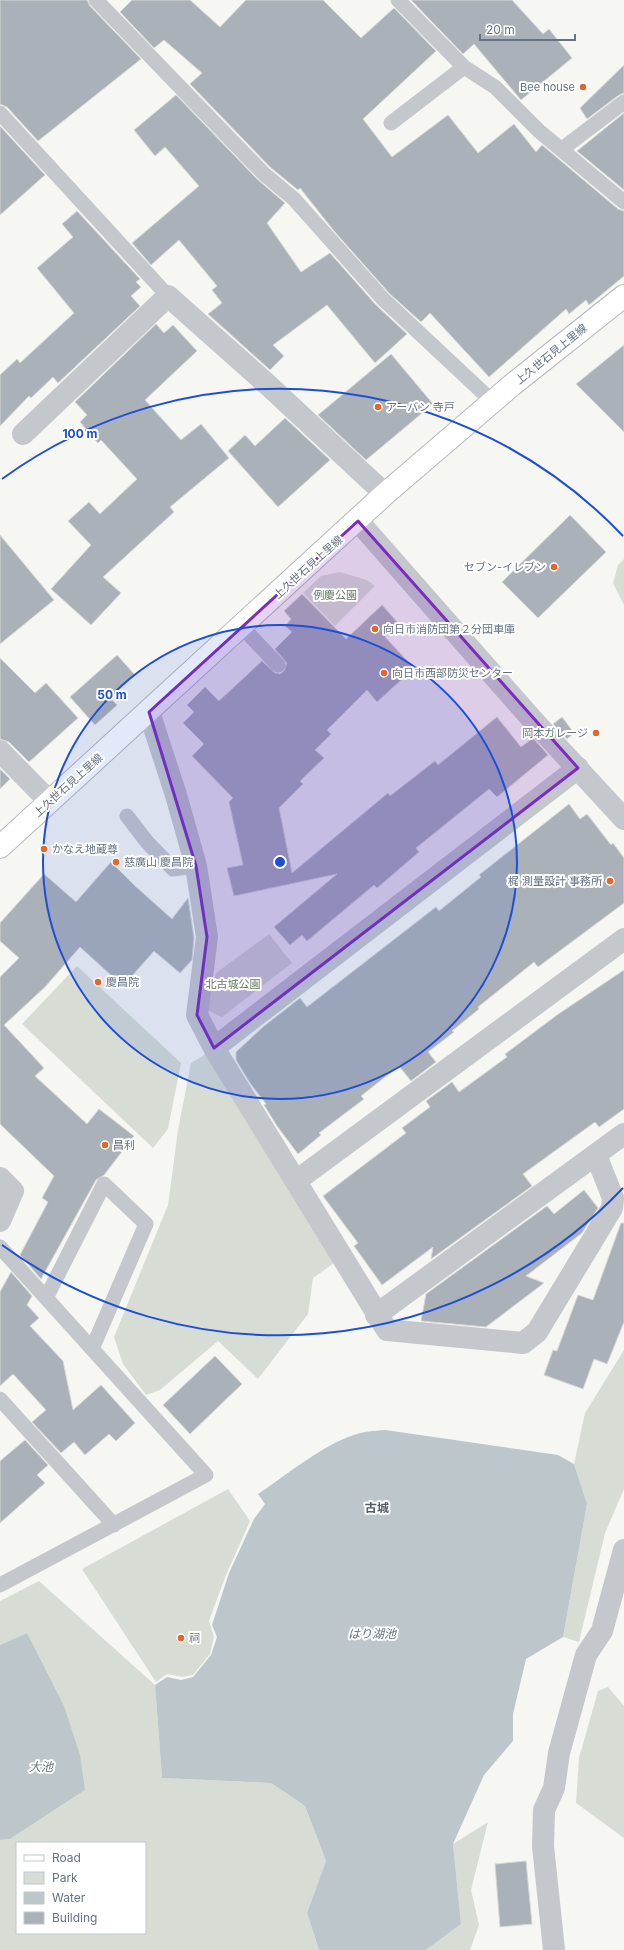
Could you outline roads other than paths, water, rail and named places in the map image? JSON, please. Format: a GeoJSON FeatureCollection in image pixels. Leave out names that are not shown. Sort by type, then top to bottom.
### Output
{"type":"FeatureCollection","features":[{"type":"Feature","properties":{"kind":"main road","name":"上久世石見上里線"},"geometry":{"type":"LineString","coordinates":[[0,847],[358,521],[385,494],[553,352],[624,296]]}},
{"type":"Feature","properties":{"kind":"street"},"geometry":{"type":"LineString","coordinates":[[23,434],[168,296],[268,385],[385,494]]}},
{"type":"Feature","properties":{"kind":"street"},"geometry":{"type":"LineString","coordinates":[[358,521],[530,717],[624,819]]}},
{"type":"Feature","properties":{"kind":"street"},"geometry":{"type":"LineString","coordinates":[[149,712],[176,795],[196,866],[207,937],[197,1015],[214,1048],[376,1315],[387,1330],[523,1343],[537,1332],[612,1208],[613,1198],[596,1155]]}},
{"type":"Feature","properties":{"kind":"street"},"geometry":{"type":"LineString","coordinates":[[0,751],[50,802]]}},
{"type":"Feature","properties":{"kind":"street"},"geometry":{"type":"LineString","coordinates":[[214,1048],[578,768]]}},
{"type":"Feature","properties":{"kind":"street"},"geometry":{"type":"LineString","coordinates":[[296,1181],[624,939]]}},
{"type":"Feature","properties":{"kind":"street"},"geometry":{"type":"LineString","coordinates":[[376,1315],[624,1134]]}},
{"type":"Feature","properties":{"kind":"street"},"geometry":{"type":"LineString","coordinates":[[0,1178],[13,1191],[0,1220]]}},
{"type":"Feature","properties":{"kind":"street"},"geometry":{"type":"LineString","coordinates":[[554,1950],[543,1846],[544,1810],[554,1788],[559,1753],[586,1655],[602,1630],[623,1556]]}},
{"type":"Feature","properties":{"kind":"lane"},"geometry":{"type":"LineString","coordinates":[[96,0],[264,174],[294,199],[383,299],[493,402]]}},
{"type":"Feature","properties":{"kind":"lane"},"geometry":{"type":"LineString","coordinates":[[398,0],[464,67],[495,87],[539,131],[624,202]]}},
{"type":"Feature","properties":{"kind":"lane"},"geometry":{"type":"LineString","coordinates":[[391,123],[464,67]]}},
{"type":"Feature","properties":{"kind":"lane"},"geometry":{"type":"LineString","coordinates":[[562,149],[624,102]]}},
{"type":"Feature","properties":{"kind":"lane"},"geometry":{"type":"LineString","coordinates":[[0,113],[168,296]]}},
{"type":"Feature","properties":{"kind":"lane"},"geometry":{"type":"LineString","coordinates":[[242,626],[278,665]]}},
{"type":"Feature","properties":{"kind":"lane"},"geometry":{"type":"LineString","coordinates":[[127,816],[173,869],[196,866]]}},
{"type":"Feature","properties":{"kind":"lane"},"geometry":{"type":"LineString","coordinates":[[46,1298],[104,1184],[146,1224],[92,1350]]}},
{"type":"Feature","properties":{"kind":"lane"},"geometry":{"type":"LineString","coordinates":[[0,1247],[206,1476],[0,1585]]}},
{"type":"Feature","properties":{"kind":"lane"},"geometry":{"type":"LineString","coordinates":[[0,1399],[114,1525]]}},
{"type":"Feature","properties":{"kind":"water","name":"はり湖池"},"geometry":{"type":"Polygon","coordinates":[[[385,1430],[558,1455],[574,1464],[587,1504],[563,1637],[526,1659],[513,1714],[513,1741],[484,1775],[453,1844],[461,1924],[426,1950],[319,1950],[307,1913],[326,1861],[305,1806],[271,1783],[162,1778],[155,1685],[167,1677],[181,1680],[193,1677],[211,1655],[217,1637],[212,1625],[229,1573],[254,1519],[265,1504],[258,1494],[330,1445],[342,1439],[369,1431],[385,1430]]]}},
{"type":"Feature","properties":{"kind":"water","name":"大池"},"geometry":{"type":"Polygon","coordinates":[[[27,1633],[64,1706],[80,1755],[85,1790],[10,1839],[0,1840],[0,1645],[27,1633]]]}},
{"type":"Feature","properties":{"kind":"place","name":"Bee house"},"geometry":{"type":"Point","coordinates":[583,87]}},
{"type":"Feature","properties":{"kind":"place","name":"アーバン 寺戸"},"geometry":{"type":"Point","coordinates":[378,407]}},
{"type":"Feature","properties":{"kind":"place","name":"セブン-イレブン"},"geometry":{"type":"Point","coordinates":[554,567]}},
{"type":"Feature","properties":{"kind":"place","name":"向日市消防団第２分団車庫"},"geometry":{"type":"Point","coordinates":[375,629]}},
{"type":"Feature","properties":{"kind":"place","name":"向日市西部防災センター"},"geometry":{"type":"Point","coordinates":[384,673]}},
{"type":"Feature","properties":{"kind":"place","name":"岡本ガレージ"},"geometry":{"type":"Point","coordinates":[596,733]}},
{"type":"Feature","properties":{"kind":"place","name":"かなえ地蔵尊"},"geometry":{"type":"Point","coordinates":[44,849]}},
{"type":"Feature","properties":{"kind":"place","name":"慈廣山 慶昌院"},"geometry":{"type":"Point","coordinates":[116,862]}},
{"type":"Feature","properties":{"kind":"place","name":"梶 測量設計 事務所"},"geometry":{"type":"Point","coordinates":[610,881]}},
{"type":"Feature","properties":{"kind":"place","name":"慶昌院"},"geometry":{"type":"Point","coordinates":[98,982]}},
{"type":"Feature","properties":{"kind":"place","name":"昌利"},"geometry":{"type":"Point","coordinates":[105,1145]}},
{"type":"Feature","properties":{"kind":"place","name":"祠"},"geometry":{"type":"Point","coordinates":[181,1638]}},
{"type":"Feature","properties":{"kind":"district","name":"古城"},"geometry":{"type":"Point","coordinates":[377,1508]}},
{"type":"Feature","properties":{"kind":"park label","name":"例慶公園"},"geometry":{"type":"Point","coordinates":[335,595]}},
{"type":"Feature","properties":{"kind":"park label","name":"北古城公園"},"geometry":{"type":"Point","coordinates":[233,984]}}]}
